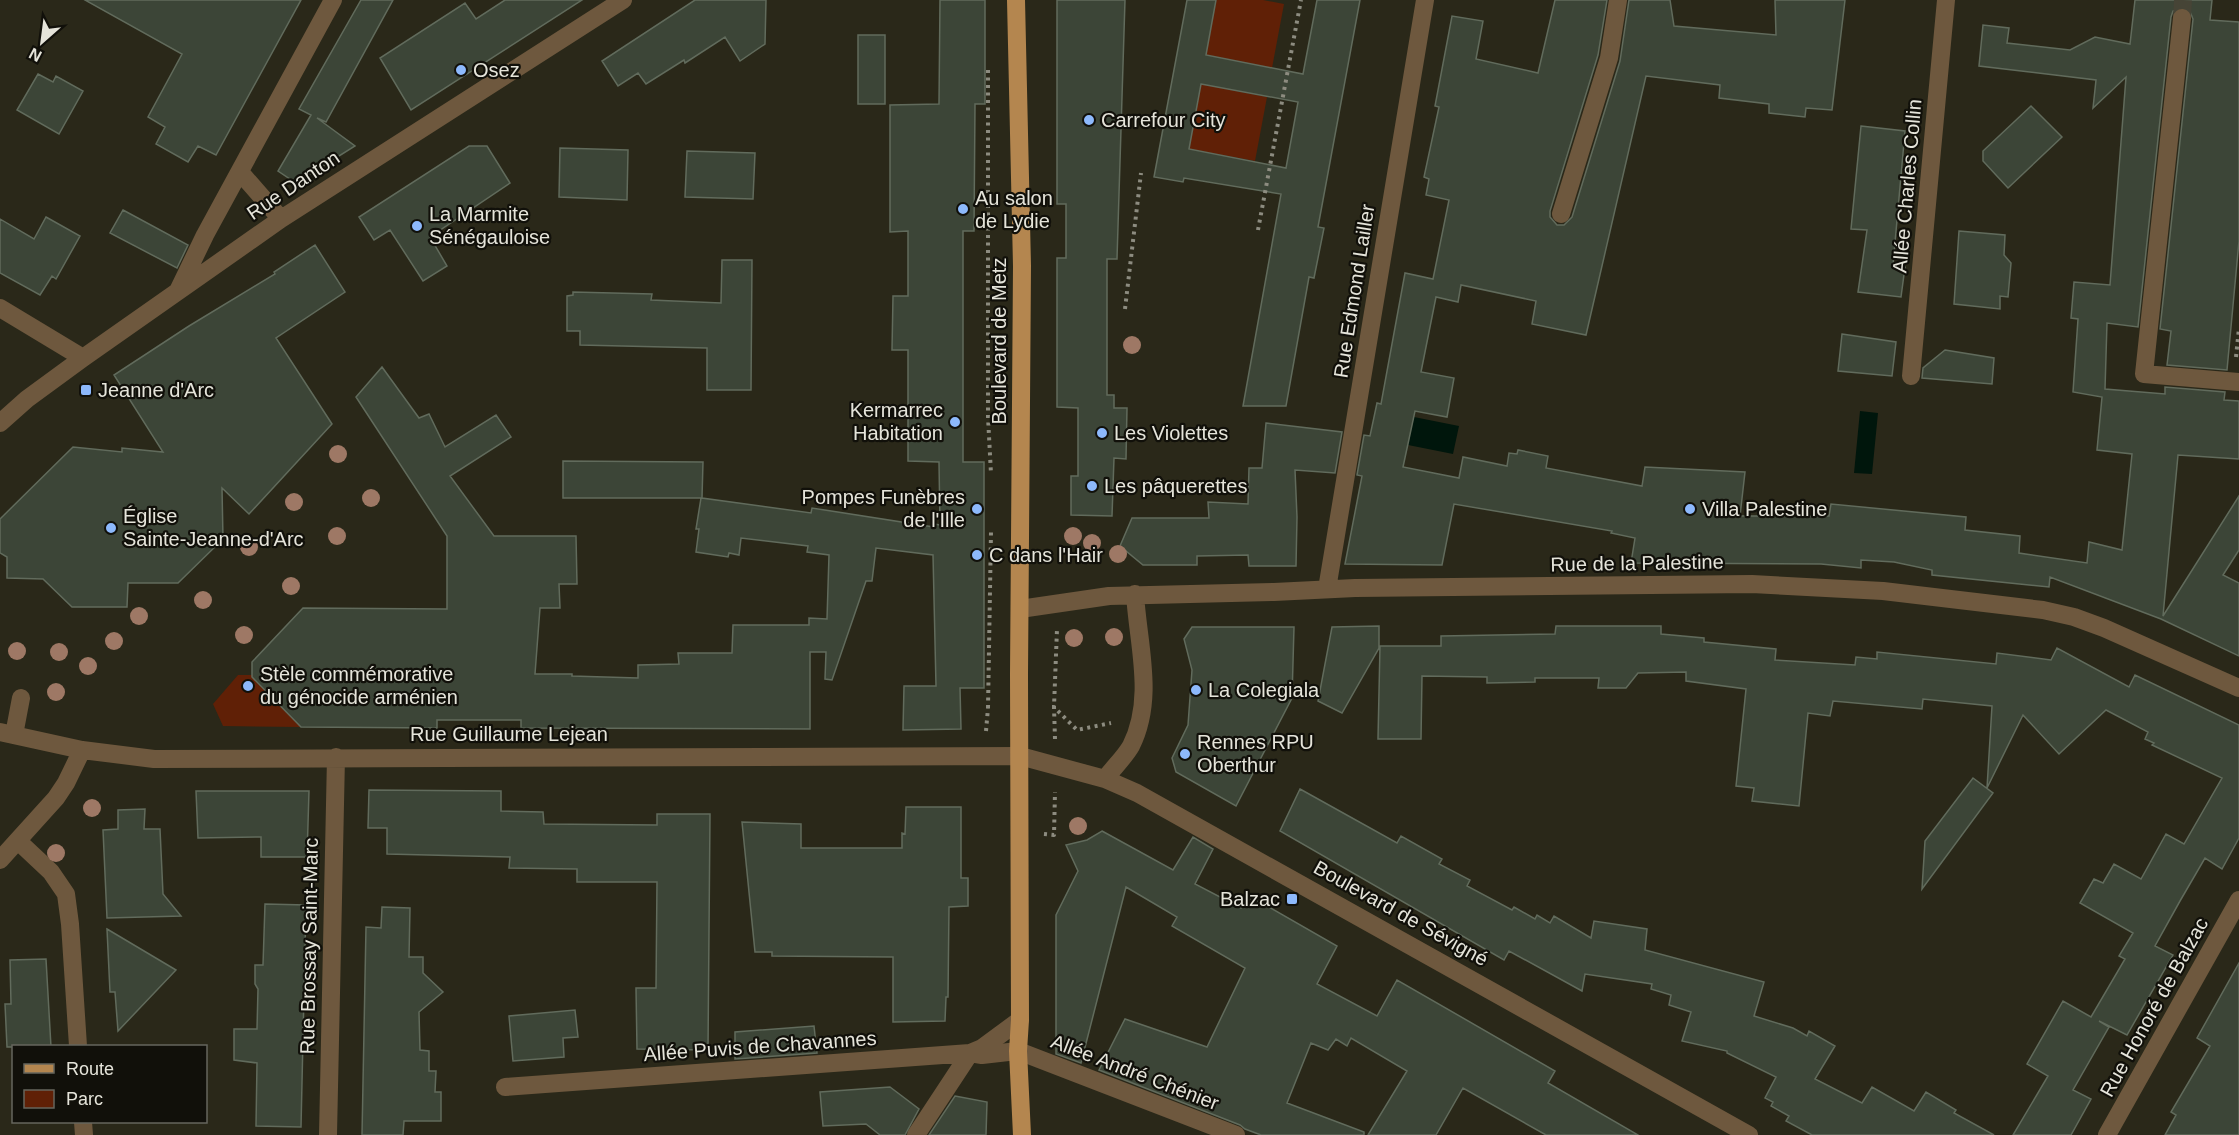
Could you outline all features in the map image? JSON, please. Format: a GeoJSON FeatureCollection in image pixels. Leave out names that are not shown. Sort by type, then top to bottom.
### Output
{"type":"FeatureCollection","features":[{"type":"Feature","properties":{"kind":"main road","name":"Boulevard de Metz"},"geometry":{"type":"LineString","coordinates":[[1016,0],[1022,266],[1020,1020],[1018,1051],[1022,1135]]}},
{"type":"Feature","properties":{"kind":"street"},"geometry":{"type":"LineString","coordinates":[[178,291],[333,0]]}},
{"type":"Feature","properties":{"kind":"street","name":"Rue Danton"},"geometry":{"type":"LineString","coordinates":[[0,423],[27,399],[83,358],[281,219],[623,0]]}},
{"type":"Feature","properties":{"kind":"street","name":"Rue Edmond Lailler"},"geometry":{"type":"LineString","coordinates":[[1327,589],[1425,0]]}},
{"type":"Feature","properties":{"kind":"street"},"geometry":{"type":"LineString","coordinates":[[1561,214],[1610,57],[1618,0]]}},
{"type":"Feature","properties":{"kind":"street","name":"Allée Charles Collin"},"geometry":{"type":"LineString","coordinates":[[1911,376],[1946,0]]}},
{"type":"Feature","properties":{"kind":"street"},"geometry":{"type":"LineString","coordinates":[[2181,18],[2144,374],[2239,382]]}},
{"type":"Feature","properties":{"kind":"street"},"geometry":{"type":"LineString","coordinates":[[240,172],[281,219]]}},
{"type":"Feature","properties":{"kind":"street"},"geometry":{"type":"LineString","coordinates":[[0,308],[83,358]]}},
{"type":"Feature","properties":{"kind":"street","name":"Rue de la Palestine"},"geometry":{"type":"LineString","coordinates":[[1020,609],[1135,594],[1327,589],[1752,584],[1883,591],[2043,610],[2074,617],[2123,636],[2239,688]]}},
{"type":"Feature","properties":{"kind":"street"},"geometry":{"type":"LineString","coordinates":[[1105,779],[1130,747],[1141,719],[1145,679],[1135,594]]}},
{"type":"Feature","properties":{"kind":"street"},"geometry":{"type":"LineString","coordinates":[[7,734],[21,698]]}},
{"type":"Feature","properties":{"kind":"street","name":"Rue Guillaume Lejean"},"geometry":{"type":"LineString","coordinates":[[7,734],[82,750],[154,759],[1020,756]]}},
{"type":"Feature","properties":{"kind":"street"},"geometry":{"type":"LineString","coordinates":[[0,860],[66,783],[82,750]]}},
{"type":"Feature","properties":{"kind":"street","name":"Boulevard de Sévigné"},"geometry":{"type":"LineString","coordinates":[[1020,756],[1105,779],[1137,792],[1749,1135]]}},
{"type":"Feature","properties":{"kind":"street","name":"Rue Brossay Saint-Marc"},"geometry":{"type":"LineString","coordinates":[[328,1135],[336,757]]}},
{"type":"Feature","properties":{"kind":"street"},"geometry":{"type":"LineString","coordinates":[[18,841],[51,872],[66,894],[78,1045]]}},
{"type":"Feature","properties":{"kind":"street","name":"Rue Honoré de Balzac"},"geometry":{"type":"LineString","coordinates":[[2108,1135],[2239,900]]}},
{"type":"Feature","properties":{"kind":"street"},"geometry":{"type":"LineString","coordinates":[[916,1135],[970,1053],[1020,1020]]}},
{"type":"Feature","properties":{"kind":"street","name":"Allée Puvis de Chavannes"},"geometry":{"type":"LineString","coordinates":[[504,1087],[1018,1051]]}},
{"type":"Feature","properties":{"kind":"street","name":"Allée André Chénier"},"geometry":{"type":"LineString","coordinates":[[1018,1051],[1236,1135]]}},
{"type":"Feature","properties":{"kind":"path"},"geometry":{"type":"LineString","coordinates":[[1258,230],[1301,0]]}},
{"type":"Feature","properties":{"kind":"path"},"geometry":{"type":"LineString","coordinates":[[988,58],[988,417],[992,477]]}},
{"type":"Feature","properties":{"kind":"path"},"geometry":{"type":"LineString","coordinates":[[1125,309],[1141,173]]}},
{"type":"Feature","properties":{"kind":"path"},"geometry":{"type":"LineString","coordinates":[[988,708],[991,524]]}},
{"type":"Feature","properties":{"kind":"green space"},"geometry":{"type":"Polygon","coordinates":[[[1216,0],[1263,0],[1284,4],[1272,68],[1206,55],[1216,0]]]}},
{"type":"Feature","properties":{"kind":"green space"},"geometry":{"type":"Polygon","coordinates":[[[1201,84],[1267,97],[1255,161],[1189,149],[1201,84]]]}},
{"type":"Feature","properties":{"kind":"green space"},"geometry":{"type":"Polygon","coordinates":[[[238,675],[260,675],[260,684],[301,727],[223,726],[213,704],[238,675]]]}},
{"type":"Feature","properties":{"kind":"shaded area"},"geometry":{"type":"Polygon","coordinates":[[[1860,411],[1878,413],[1872,474],[1854,473],[1860,411]]]}},
{"type":"Feature","properties":{"kind":"shaded area"},"geometry":{"type":"Polygon","coordinates":[[[1414,417],[1459,426],[1453,454],[1408,445],[1414,417]]]}},
{"type":"Feature","properties":{"kind":"building"},"geometry":{"type":"Polygon","coordinates":[[[85,0],[301,0],[216,155],[198,146],[188,162],[156,144],[165,127],[148,117],[182,54],[85,0]]]}},
{"type":"Feature","properties":{"kind":"building"},"geometry":{"type":"Polygon","coordinates":[[[361,0],[393,0],[326,122],[317,118],[355,146],[296,183],[278,171],[311,115],[299,109],[361,0]]]}},
{"type":"Feature","properties":{"kind":"building"},"geometry":{"type":"Polygon","coordinates":[[[505,0],[582,0],[411,110],[380,58],[465,3],[476,19],[505,0]]]}},
{"type":"Feature","properties":{"kind":"building"},"geometry":{"type":"Polygon","coordinates":[[[695,0],[766,0],[765,44],[740,61],[725,37],[685,63],[684,60],[646,84],[638,73],[618,86],[602,61],[695,0]]]}},
{"type":"Feature","properties":{"kind":"building"},"geometry":{"type":"Polygon","coordinates":[[[940,0],[985,0],[985,104],[975,104],[974,231],[963,231],[963,462],[984,462],[984,688],[960,688],[961,729],[903,730],[904,686],[936,686],[933,555],[876,548],[872,581],[866,581],[832,680],[825,679],[826,652],[810,652],[810,729],[521,728],[521,720],[437,720],[437,728],[301,727],[252,677],[252,662],[303,608],[447,609],[447,536],[356,397],[382,367],[419,418],[429,414],[445,447],[496,415],[511,437],[450,476],[494,536],[576,536],[577,584],[559,584],[560,608],[540,608],[535,674],[638,678],[638,665],[679,664],[678,653],[732,653],[733,625],[809,625],[809,618],[827,619],[829,555],[807,552],[808,546],[741,538],[739,555],[729,553],[728,557],[696,552],[699,529],[696,529],[701,498],[563,498],[563,461],[703,462],[702,498],[811,513],[812,508],[934,527],[934,524],[940,525],[939,462],[908,461],[908,350],[892,350],[893,296],[908,296],[908,231],[890,232],[890,105],[939,104],[940,0]]]}},
{"type":"Feature","properties":{"kind":"building"},"geometry":{"type":"Polygon","coordinates":[[[1057,0],[1125,0],[1117,259],[1107,259],[1107,395],[1114,395],[1114,408],[1127,408],[1126,459],[1114,458],[1112,516],[1071,515],[1071,476],[1078,476],[1078,408],[1057,407],[1057,258],[1066,258],[1066,204],[1057,204],[1057,0]]]}},
{"type":"Feature","properties":{"kind":"building"},"geometry":{"type":"Polygon","coordinates":[[[1187,0],[1216,0],[1206,55],[1303,74],[1317,0],[1360,0],[1318,227],[1324,228],[1314,278],[1309,277],[1286,406],[1243,406],[1281,194],[1184,178],[1183,182],[1154,177],[1187,0]],[[1201,84],[1189,149],[1286,168],[1298,102],[1201,84]]]}},
{"type":"Feature","properties":{"kind":"building"},"geometry":{"type":"Polygon","coordinates":[[[1555,0],[1607,0],[1598,55],[1550,211],[1550,217],[1557,225],[1564,225],[1572,217],[1620,61],[1629,0],[1670,0],[1674,26],[1776,35],[1775,0],[1845,0],[1832,110],[1806,108],[1805,117],[1769,113],[1769,104],[1719,98],[1720,85],[1646,76],[1586,335],[1532,324],[1536,301],[1461,285],[1458,302],[1436,297],[1421,372],[1454,378],[1447,417],[1415,411],[1403,467],[1459,478],[1463,457],[1507,466],[1509,453],[1517,454],[1518,450],[1548,456],[1546,468],[1642,486],[1645,467],[1745,472],[1740,516],[1829,516],[1831,504],[1966,517],[1965,530],[2020,536],[2019,553],[2087,563],[2089,542],[2122,550],[2132,454],[2097,450],[2102,397],[2073,392],[2078,319],[2071,318],[2074,282],[2110,285],[2126,77],[2093,108],[2096,80],[1979,66],[1983,25],[2009,28],[2007,43],[2070,50],[2095,37],[2130,44],[2135,0],[2212,0],[2210,20],[2239,22],[2239,241],[2227,370],[2167,365],[2171,331],[2160,329],[2193,19],[2189,9],[2183,7],[2173,11],[2171,17],[2138,327],[2107,323],[2105,389],[2165,394],[2165,387],[2225,392],[2224,400],[2239,401],[2239,459],[2178,455],[2163,616],[2239,496],[2239,550],[2223,575],[2239,583],[2239,656],[2161,619],[2050,577],[2049,587],[1932,575],[1932,570],[1894,562],[1861,560],[1861,568],[1821,564],[1631,563],[1635,538],[1611,533],[1612,531],[1454,504],[1442,565],[1345,564],[1362,476],[1357,475],[1364,435],[1370,436],[1377,403],[1381,404],[1405,273],[1433,279],[1449,200],[1426,195],[1429,179],[1424,177],[1439,107],[1435,106],[1452,16],[1483,21],[1476,59],[1538,73],[1555,0]]]}},
{"type":"Feature","properties":{"kind":"building"},"geometry":{"type":"Polygon","coordinates":[[[858,35],[885,35],[885,104],[858,104],[858,35]]]}},
{"type":"Feature","properties":{"kind":"building"},"geometry":{"type":"Polygon","coordinates":[[[38,74],[53,82],[56,76],[83,91],[59,134],[17,110],[38,74]]]}},
{"type":"Feature","properties":{"kind":"building"},"geometry":{"type":"Polygon","coordinates":[[[2031,106],[2062,137],[2008,188],[1983,161],[1983,151],[2031,106]]]}},
{"type":"Feature","properties":{"kind":"building"},"geometry":{"type":"Polygon","coordinates":[[[1861,126],[1905,131],[1893,265],[1905,267],[1901,297],[1858,292],[1867,230],[1851,229],[1861,126]]]}},
{"type":"Feature","properties":{"kind":"building"},"geometry":{"type":"Polygon","coordinates":[[[469,146],[487,146],[510,183],[430,237],[447,266],[423,281],[390,230],[374,240],[359,217],[469,146]]]}},
{"type":"Feature","properties":{"kind":"building"},"geometry":{"type":"Polygon","coordinates":[[[560,148],[628,150],[627,200],[559,197],[560,148]]]}},
{"type":"Feature","properties":{"kind":"building"},"geometry":{"type":"Polygon","coordinates":[[[687,151],[755,153],[753,199],[685,197],[687,151]]]}},
{"type":"Feature","properties":{"kind":"building"},"geometry":{"type":"Polygon","coordinates":[[[123,210],[188,245],[177,268],[110,233],[123,210]]]}},
{"type":"Feature","properties":{"kind":"building"},"geometry":{"type":"Polygon","coordinates":[[[46,217],[80,236],[56,279],[52,276],[40,295],[0,273],[0,219],[34,239],[46,217]]]}},
{"type":"Feature","properties":{"kind":"building"},"geometry":{"type":"Polygon","coordinates":[[[1959,231],[2005,235],[2004,255],[2011,263],[2008,297],[2000,296],[2000,309],[1954,304],[1959,231]]]}},
{"type":"Feature","properties":{"kind":"building"},"geometry":{"type":"Polygon","coordinates":[[[315,245],[345,292],[276,338],[332,424],[249,514],[222,488],[223,539],[178,583],[128,583],[127,607],[72,607],[43,579],[7,578],[7,557],[0,553],[0,519],[73,447],[122,452],[122,448],[163,452],[114,375],[275,274],[274,272],[315,245]]]}},
{"type":"Feature","properties":{"kind":"building"},"geometry":{"type":"Polygon","coordinates":[[[722,260],[752,260],[751,390],[707,390],[707,348],[580,345],[580,331],[567,331],[567,296],[573,295],[573,292],[652,294],[651,300],[721,303],[722,260]]]}},
{"type":"Feature","properties":{"kind":"building"},"geometry":{"type":"Polygon","coordinates":[[[1842,334],[1896,342],[1892,376],[1838,371],[1842,334]]]}},
{"type":"Feature","properties":{"kind":"building"},"geometry":{"type":"Polygon","coordinates":[[[1945,350],[1994,358],[1992,384],[1922,378],[1923,368],[1945,350]]]}},
{"type":"Feature","properties":{"kind":"building"},"geometry":{"type":"Polygon","coordinates":[[[1266,423],[1342,432],[1335,473],[1295,470],[1296,566],[1249,566],[1248,555],[1197,556],[1197,565],[1143,565],[1120,546],[1132,518],[1209,518],[1208,502],[1248,504],[1249,468],[1262,468],[1266,423]]]}},
{"type":"Feature","properties":{"kind":"building"},"geometry":{"type":"Polygon","coordinates":[[[1379,626],[1379,648],[1342,713],[1318,701],[1332,627],[1379,626]]]}},
{"type":"Feature","properties":{"kind":"building"},"geometry":{"type":"Polygon","coordinates":[[[1556,626],[1661,626],[1661,634],[1704,638],[1704,642],[1776,649],[1775,660],[1855,665],[1856,657],[1877,659],[1877,652],[1996,664],[1997,653],[2051,660],[2057,648],[2129,687],[2135,675],[2239,725],[2239,838],[2222,869],[2205,858],[2180,901],[2155,946],[2173,955],[2127,1035],[2099,1021],[2109,1027],[2073,1090],[2091,1099],[2071,1135],[2013,1135],[2048,1076],[2027,1064],[2063,1001],[2091,1017],[2125,959],[2119,956],[2133,933],[2080,903],[2094,879],[2103,883],[2114,864],[2141,879],[2166,834],[2184,844],[2222,778],[2152,745],[2154,743],[2145,739],[2148,732],[2106,710],[2059,754],[2023,715],[1987,788],[1992,706],[1923,699],[1922,709],[1833,701],[1830,716],[1808,713],[1799,806],[1752,801],[1754,788],[1736,786],[1746,689],[1686,681],[1686,672],[1638,673],[1626,688],[1598,688],[1599,678],[1535,678],[1535,682],[1487,683],[1487,677],[1422,676],[1421,739],[1378,739],[1380,646],[1441,646],[1441,636],[1555,634],[1556,626]]]}},
{"type":"Feature","properties":{"kind":"building"},"geometry":{"type":"Polygon","coordinates":[[[1192,627],[1294,627],[1292,698],[1236,806],[1176,772],[1172,758],[1188,725],[1192,670],[1184,639],[1192,627]]]}},
{"type":"Feature","properties":{"kind":"building"},"geometry":{"type":"Polygon","coordinates":[[[1973,778],[1993,793],[1922,889],[1925,841],[1973,778]]]}},
{"type":"Feature","properties":{"kind":"building"},"geometry":{"type":"Polygon","coordinates":[[[1300,789],[1397,843],[1401,836],[1442,859],[1439,864],[1470,880],[1467,886],[1512,910],[1514,907],[1535,919],[1537,915],[1550,923],[1554,916],[1591,938],[1594,921],[1647,929],[1645,950],[1764,982],[1754,1016],[1793,1028],[1807,1036],[1809,1031],[1835,1046],[1815,1079],[1862,1103],[1872,1087],[1914,1111],[1926,1092],[1956,1110],[1954,1113],[1994,1135],[1812,1135],[1786,1121],[1789,1116],[1771,1106],[1773,1102],[1765,1098],[1776,1077],[1727,1051],[1682,1041],[1691,1012],[1669,1005],[1671,995],[1651,989],[1652,984],[1585,974],[1582,991],[1509,951],[1504,960],[1280,831],[1300,789]]]}},
{"type":"Feature","properties":{"kind":"building"},"geometry":{"type":"Polygon","coordinates":[[[369,790],[501,791],[501,811],[543,812],[544,824],[657,825],[657,814],[710,814],[708,1050],[637,1049],[636,988],[656,988],[657,882],[577,882],[577,869],[509,868],[510,857],[387,854],[387,828],[368,828],[369,790]]]}},
{"type":"Feature","properties":{"kind":"building"},"geometry":{"type":"Polygon","coordinates":[[[196,791],[309,791],[307,857],[261,857],[261,837],[198,838],[196,791]]]}},
{"type":"Feature","properties":{"kind":"building"},"geometry":{"type":"Polygon","coordinates":[[[906,807],[961,807],[961,878],[968,878],[968,906],[949,907],[948,997],[946,997],[945,1021],[893,1022],[893,957],[772,956],[772,952],[755,952],[742,822],[801,824],[801,848],[902,848],[906,807]]]}},
{"type":"Feature","properties":{"kind":"building"},"geometry":{"type":"Polygon","coordinates":[[[145,809],[144,829],[160,829],[163,894],[181,916],[107,918],[103,830],[118,829],[118,810],[145,809]]]}},
{"type":"Feature","properties":{"kind":"building"},"geometry":{"type":"Polygon","coordinates":[[[1102,831],[1173,870],[1193,837],[1213,849],[1195,884],[1241,908],[1248,895],[1337,946],[1317,984],[1377,1016],[1397,980],[1555,1071],[1548,1083],[1638,1135],[1546,1135],[1463,1088],[1436,1135],[1368,1135],[1407,1071],[1351,1038],[1347,1046],[1336,1039],[1328,1050],[1311,1043],[1287,1103],[1364,1132],[1364,1135],[1261,1135],[1099,1070],[1125,1019],[1207,1047],[1245,968],[1172,926],[1177,917],[1126,887],[1081,1063],[1056,1054],[1056,915],[1078,871],[1066,845],[1087,840],[1102,831]]]}},
{"type":"Feature","properties":{"kind":"building"},"geometry":{"type":"Polygon","coordinates":[[[265,904],[306,905],[301,1127],[256,1126],[257,1063],[234,1060],[234,1029],[257,1029],[258,989],[255,984],[255,965],[263,965],[265,904]]]}},
{"type":"Feature","properties":{"kind":"building"},"geometry":{"type":"Polygon","coordinates":[[[382,907],[410,908],[409,957],[423,957],[423,973],[443,992],[419,1012],[420,1050],[429,1051],[429,1071],[436,1071],[435,1092],[441,1092],[441,1121],[404,1121],[403,1135],[362,1135],[366,927],[381,928],[382,907]]]}},
{"type":"Feature","properties":{"kind":"building"},"geometry":{"type":"Polygon","coordinates":[[[107,929],[176,970],[118,1031],[115,992],[110,992],[107,929]]]}},
{"type":"Feature","properties":{"kind":"building"},"geometry":{"type":"Polygon","coordinates":[[[46,959],[51,1045],[7,1047],[5,1004],[11,1004],[10,960],[46,959]]]}},
{"type":"Feature","properties":{"kind":"building"},"geometry":{"type":"Polygon","coordinates":[[[2239,963],[2239,1135],[2165,1135],[2176,1115],[2171,1112],[2210,1046],[2197,1038],[2239,963]]]}},
{"type":"Feature","properties":{"kind":"building"},"geometry":{"type":"Polygon","coordinates":[[[575,1010],[578,1037],[563,1038],[564,1057],[513,1061],[509,1016],[575,1010]]]}},
{"type":"Feature","properties":{"kind":"building"},"geometry":{"type":"Polygon","coordinates":[[[814,1026],[817,1053],[735,1059],[735,1032],[814,1026]]]}},
{"type":"Feature","properties":{"kind":"building"},"geometry":{"type":"Polygon","coordinates":[[[890,1087],[919,1109],[905,1135],[880,1135],[866,1124],[823,1126],[820,1092],[890,1087]]]}},
{"type":"Feature","properties":{"kind":"building"},"geometry":{"type":"Polygon","coordinates":[[[955,1096],[987,1102],[986,1135],[929,1135],[955,1096]]]}},
{"type":"Feature","properties":{"kind":"tunnel"},"geometry":{"type":"LineString","coordinates":[[2182,18],[2183,0]]}},
{"type":"Feature","properties":{"kind":"place","name":"Osez"},"geometry":{"type":"Point","coordinates":[461,70]}},
{"type":"Feature","properties":{"kind":"place","name":"Carrefour City"},"geometry":{"type":"Point","coordinates":[1089,120]}},
{"type":"Feature","properties":{"kind":"place","name":"Au salon de Lydie"},"geometry":{"type":"Point","coordinates":[963,209]}},
{"type":"Feature","properties":{"kind":"place","name":"La Marmite Sénégauloise"},"geometry":{"type":"Point","coordinates":[417,226]}},
{"type":"Feature","properties":{"kind":"place","name":"Jeanne d'Arc"},"geometry":{"type":"Point","coordinates":[86,390]}},
{"type":"Feature","properties":{"kind":"place","name":"Kermarrec Habitation"},"geometry":{"type":"Point","coordinates":[955,422]}},
{"type":"Feature","properties":{"kind":"place","name":"Les Violettes"},"geometry":{"type":"Point","coordinates":[1102,433]}},
{"type":"Feature","properties":{"kind":"place","name":"Les pâquerettes"},"geometry":{"type":"Point","coordinates":[1092,486]}},
{"type":"Feature","properties":{"kind":"place","name":"Pompes Funèbres de l'Ille"},"geometry":{"type":"Point","coordinates":[977,509]}},
{"type":"Feature","properties":{"kind":"place","name":"Villa Palestine"},"geometry":{"type":"Point","coordinates":[1690,509]}},
{"type":"Feature","properties":{"kind":"place","name":"Église Sainte-Jeanne-d'Arc"},"geometry":{"type":"Point","coordinates":[111,528]}},
{"type":"Feature","properties":{"kind":"place","name":"C dans l'Hair"},"geometry":{"type":"Point","coordinates":[977,555]}},
{"type":"Feature","properties":{"kind":"place","name":"Stèle commémorative du génocide arménien"},"geometry":{"type":"Point","coordinates":[248,686]}},
{"type":"Feature","properties":{"kind":"place","name":"La Colegiala"},"geometry":{"type":"Point","coordinates":[1196,690]}},
{"type":"Feature","properties":{"kind":"place","name":"Rennes RPU Oberthur"},"geometry":{"type":"Point","coordinates":[1185,754]}},
{"type":"Feature","properties":{"kind":"place","name":"Balzac"},"geometry":{"type":"Point","coordinates":[1292,899]}}]}
